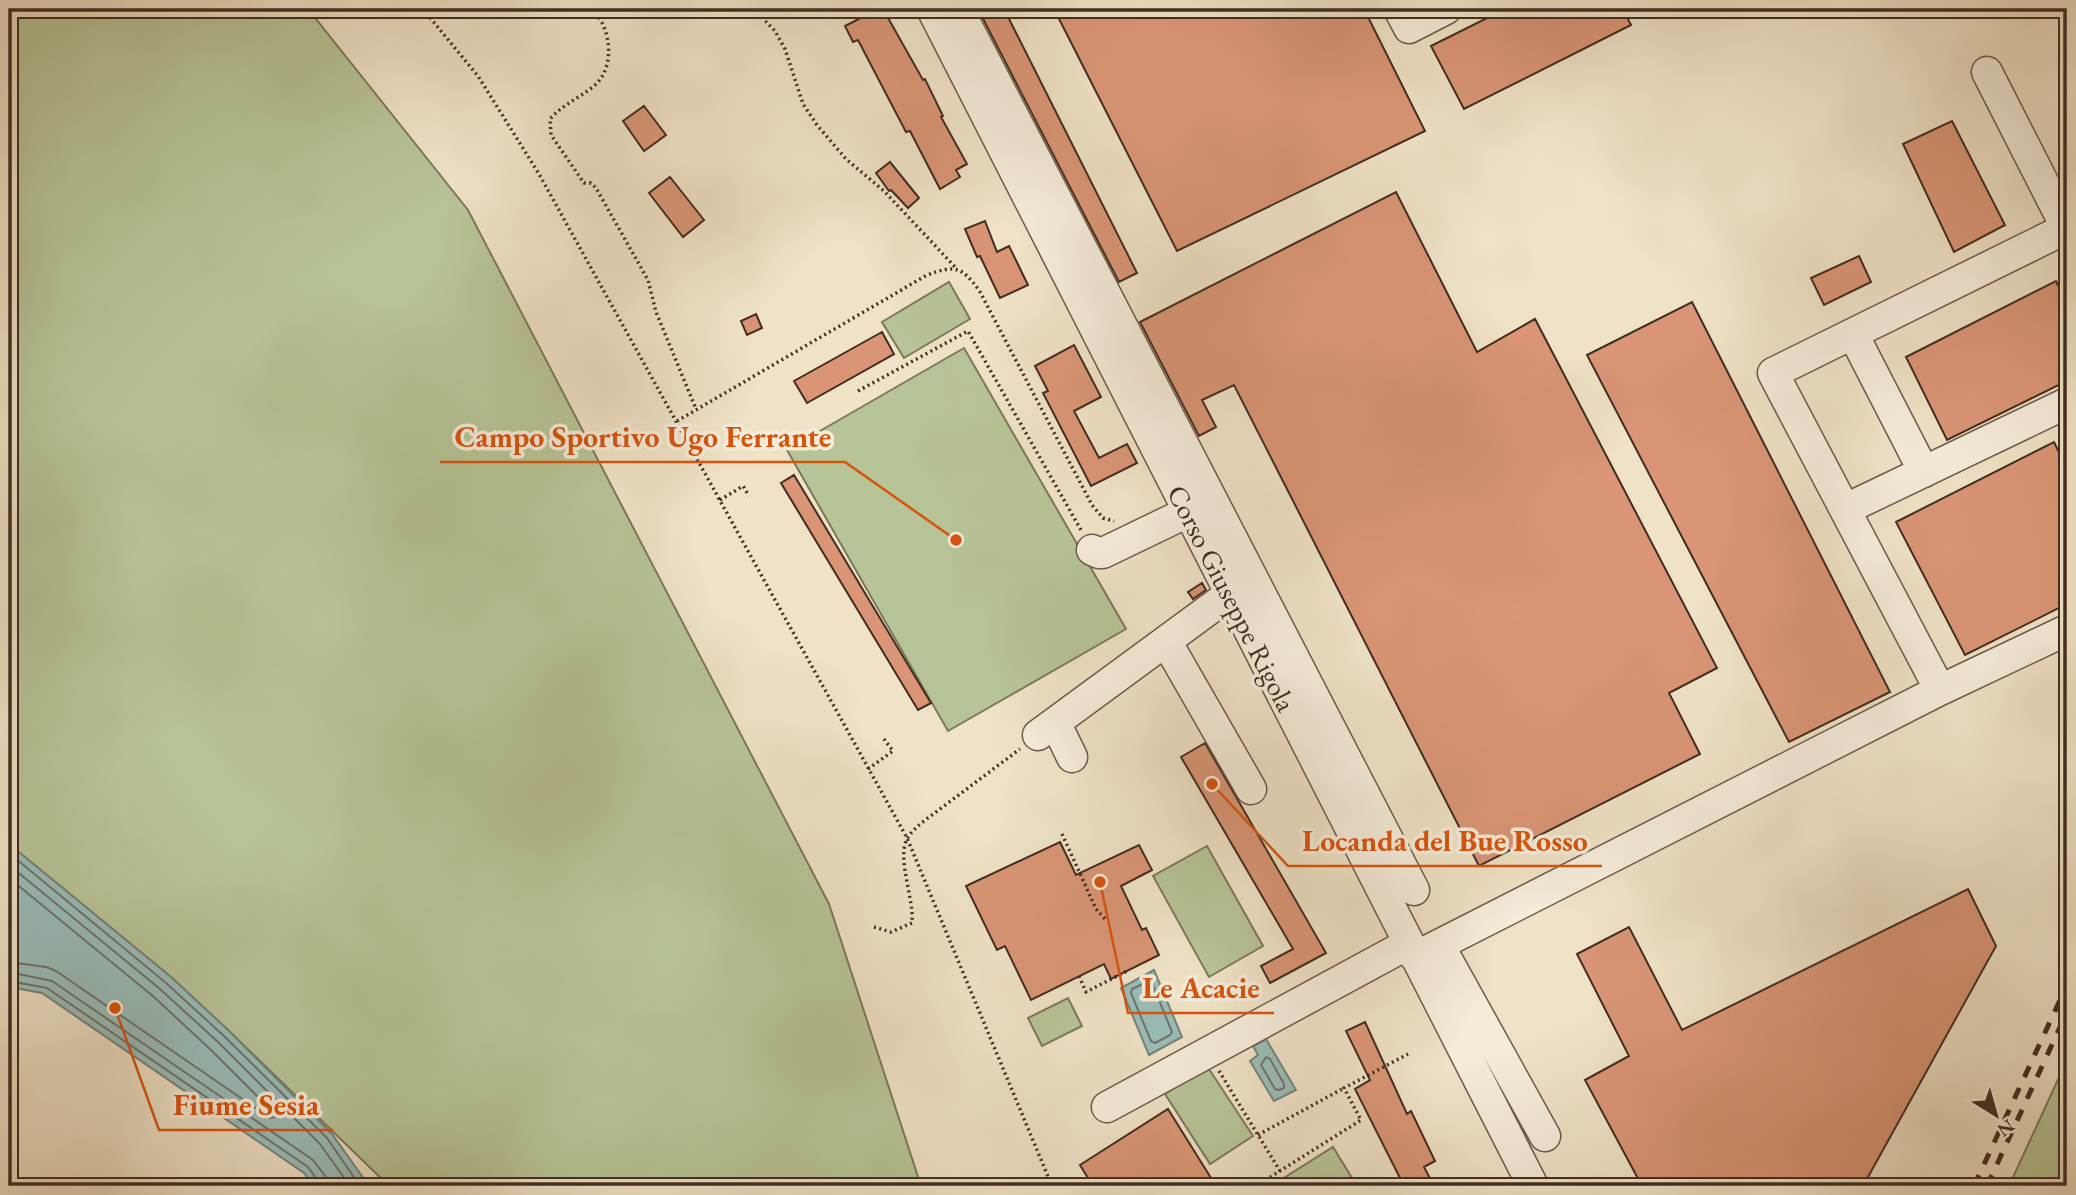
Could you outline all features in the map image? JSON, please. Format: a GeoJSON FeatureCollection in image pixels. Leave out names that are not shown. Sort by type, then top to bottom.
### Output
{"type":"FeatureCollection","features":[{"type":"Feature","properties":{"kind":"street","name":"Corso Giuseppe Rigola"},"geometry":{"type":"LineString","coordinates":[[932,9],[1230,594],[1421,949],[1534,1186]]}},
{"type":"Feature","properties":{"kind":"street"},"geometry":{"type":"LineString","coordinates":[[958,9],[1414,890]]}},
{"type":"Feature","properties":{"kind":"street"},"geometry":{"type":"LineString","coordinates":[[1399,9],[1409,28],[1446,9]]}},
{"type":"Feature","properties":{"kind":"street"},"geometry":{"type":"LineString","coordinates":[[1940,690],[1773,373],[2067,229],[2059,195],[1987,72]]}},
{"type":"Feature","properties":{"kind":"street"},"geometry":{"type":"LineString","coordinates":[[1853,334],[1924,472]]}},
{"type":"Feature","properties":{"kind":"street"},"geometry":{"type":"LineString","coordinates":[[1846,509],[2067,403]]}},
{"type":"Feature","properties":{"kind":"street"},"geometry":{"type":"LineString","coordinates":[[1092,550],[1099,554],[1188,512]]}},
{"type":"Feature","properties":{"kind":"street"},"geometry":{"type":"LineString","coordinates":[[1072,757],[1047,729],[1230,594]]}},
{"type":"Feature","properties":{"kind":"street"},"geometry":{"type":"LineString","coordinates":[[1107,1107],[1207,1053],[1940,690],[2067,630]]}},
{"type":"Feature","properties":{"kind":"street"},"geometry":{"type":"LineString","coordinates":[[1166,641],[1251,789]]}},
{"type":"Feature","properties":{"kind":"street"},"geometry":{"type":"LineString","coordinates":[[1421,949],[1545,1136]]}},
{"type":"Feature","properties":{"kind":"path"},"geometry":{"type":"LineString","coordinates":[[424,9],[478,76],[539,174],[907,838],[1052,1186]]}},
{"type":"Feature","properties":{"kind":"path"},"geometry":{"type":"LineString","coordinates":[[592,9],[601,18],[609,44],[606,69],[595,85],[566,103],[550,119],[551,135],[584,183],[591,183],[596,188],[648,280],[656,312],[696,409]]}},
{"type":"Feature","properties":{"kind":"path"},"geometry":{"type":"LineString","coordinates":[[754,9],[775,31],[785,48],[803,104],[817,125],[846,159],[884,191],[979,290],[1093,505],[1103,518],[1116,521],[1123,519]]}},
{"type":"Feature","properties":{"kind":"path"},"geometry":{"type":"LineString","coordinates":[[677,421],[928,275],[956,268]]}},
{"type":"Feature","properties":{"kind":"path"},"geometry":{"type":"LineString","coordinates":[[858,391],[968,331],[1092,550]]}},
{"type":"Feature","properties":{"kind":"path"},"geometry":{"type":"LineString","coordinates":[[720,500],[743,486],[749,496]]}},
{"type":"Feature","properties":{"kind":"path"},"geometry":{"type":"LineString","coordinates":[[874,928],[891,932],[912,923],[913,908],[903,854],[907,838],[920,824],[1047,729]]}},
{"type":"Feature","properties":{"kind":"path"},"geometry":{"type":"LineString","coordinates":[[868,769],[893,751],[884,739]]}},
{"type":"Feature","properties":{"kind":"path"},"geometry":{"type":"LineString","coordinates":[[1062,834],[1096,909],[1105,919]]}},
{"type":"Feature","properties":{"kind":"path"},"geometry":{"type":"LineString","coordinates":[[1079,976],[1086,992],[1129,970]]}},
{"type":"Feature","properties":{"kind":"path"},"geometry":{"type":"LineString","coordinates":[[1207,1053],[1280,1171]]}},
{"type":"Feature","properties":{"kind":"path"},"geometry":{"type":"LineString","coordinates":[[1258,1135],[1408,1054]]}},
{"type":"Feature","properties":{"kind":"path"},"geometry":{"type":"LineString","coordinates":[[1256,1186],[1361,1120],[1345,1088]]}},
{"type":"Feature","properties":{"kind":"green space"},"geometry":{"type":"Polygon","coordinates":[[[9,9],[308,9],[468,210],[829,904],[921,1186],[389,1186],[171,977],[9,844],[9,9]]]}},
{"type":"Feature","properties":{"kind":"green space"},"geometry":{"type":"Polygon","coordinates":[[[949,282],[970,319],[904,358],[882,322],[949,282]]]}},
{"type":"Feature","properties":{"kind":"green space"},"geometry":{"type":"Polygon","coordinates":[[[964,348],[1126,629],[948,731],[787,450],[964,348]]]}},
{"type":"Feature","properties":{"kind":"green space"},"geometry":{"type":"Polygon","coordinates":[[[1207,846],[1263,946],[1209,977],[1153,876],[1207,846]]]}},
{"type":"Feature","properties":{"kind":"green space"},"geometry":{"type":"Polygon","coordinates":[[[1068,998],[1082,1026],[1042,1046],[1028,1018],[1068,998]]]}},
{"type":"Feature","properties":{"kind":"green space"},"geometry":{"type":"Polygon","coordinates":[[[2067,1060],[2067,1186],[2009,1186],[2067,1060]]]}},
{"type":"Feature","properties":{"kind":"green space"},"geometry":{"type":"Polygon","coordinates":[[[1207,1066],[1253,1136],[1210,1164],[1165,1094],[1207,1066]]]}},
{"type":"Feature","properties":{"kind":"green space"},"geometry":{"type":"Polygon","coordinates":[[[1333,1147],[1357,1186],[1271,1186],[1333,1147]]]}},
{"type":"Feature","properties":{"kind":"water"},"geometry":{"type":"Polygon","coordinates":[[[9,844],[171,977],[229,1031],[332,1134],[369,1186],[314,1186],[304,1173],[42,993],[9,987],[9,844]]]}},
{"type":"Feature","properties":{"kind":"water"},"geometry":{"type":"Polygon","coordinates":[[[1154,970],[1182,1037],[1149,1055],[1121,988],[1154,970]]]}},
{"type":"Feature","properties":{"kind":"water"},"geometry":{"type":"Polygon","coordinates":[[[1266,1039],[1296,1090],[1274,1101],[1250,1061],[1258,1055],[1253,1046],[1266,1039]]]}},
{"type":"Feature","properties":{"kind":"building"},"geometry":{"type":"Polygon","coordinates":[[[883,9],[923,80],[925,79],[943,116],[941,117],[967,164],[956,170],[960,177],[940,189],[910,131],[906,132],[858,40],[853,42],[845,26],[883,9]]]}},
{"type":"Feature","properties":{"kind":"building"},"geometry":{"type":"Polygon","coordinates":[[[978,9],[1004,9],[1137,273],[1119,282],[978,9]]]}},
{"type":"Feature","properties":{"kind":"building"},"geometry":{"type":"Polygon","coordinates":[[[1054,9],[1364,9],[1425,131],[1177,251],[1054,9]]]}},
{"type":"Feature","properties":{"kind":"building"},"geometry":{"type":"Polygon","coordinates":[[[1505,9],[1623,9],[1631,25],[1464,109],[1431,46],[1505,9]]]}},
{"type":"Feature","properties":{"kind":"building"},"geometry":{"type":"Polygon","coordinates":[[[644,106],[666,135],[644,151],[623,121],[644,106]]]}},
{"type":"Feature","properties":{"kind":"building"},"geometry":{"type":"Polygon","coordinates":[[[1952,121],[2005,225],[1954,252],[1903,144],[1952,121]]]}},
{"type":"Feature","properties":{"kind":"building"},"geometry":{"type":"Polygon","coordinates":[[[890,162],[919,198],[908,208],[889,191],[876,173],[890,162]]]}},
{"type":"Feature","properties":{"kind":"building"},"geometry":{"type":"Polygon","coordinates":[[[670,177],[704,220],[683,237],[649,193],[670,177]]]}},
{"type":"Feature","properties":{"kind":"building"},"geometry":{"type":"Polygon","coordinates":[[[1396,192],[1477,352],[1535,319],[1717,668],[1669,693],[1700,754],[1479,866],[1234,385],[1202,400],[1216,427],[1199,436],[1140,322],[1396,192]]]}},
{"type":"Feature","properties":{"kind":"building"},"geometry":{"type":"Polygon","coordinates":[[[985,221],[997,252],[1009,246],[1028,285],[1000,298],[965,229],[985,221]]]}},
{"type":"Feature","properties":{"kind":"building"},"geometry":{"type":"Polygon","coordinates":[[[1859,256],[1871,282],[1824,305],[1811,278],[1859,256]]]}},
{"type":"Feature","properties":{"kind":"building"},"geometry":{"type":"Polygon","coordinates":[[[2056,281],[2067,304],[2067,381],[1947,440],[1906,357],[2056,281]]]}},
{"type":"Feature","properties":{"kind":"building"},"geometry":{"type":"Polygon","coordinates":[[[1692,302],[1890,692],[1789,742],[1587,355],[1692,302]]]}},
{"type":"Feature","properties":{"kind":"building"},"geometry":{"type":"Polygon","coordinates":[[[756,314],[762,328],[747,335],[741,321],[756,314]]]}},
{"type":"Feature","properties":{"kind":"building"},"geometry":{"type":"Polygon","coordinates":[[[882,332],[894,354],[807,403],[794,381],[882,332]]]}},
{"type":"Feature","properties":{"kind":"building"},"geometry":{"type":"Polygon","coordinates":[[[1074,345],[1101,397],[1074,411],[1099,458],[1127,444],[1137,463],[1091,486],[1043,393],[1048,391],[1035,366],[1074,345]]]}},
{"type":"Feature","properties":{"kind":"building"},"geometry":{"type":"Polygon","coordinates":[[[2054,442],[2067,469],[2067,604],[1965,655],[1896,522],[2054,442]]]}},
{"type":"Feature","properties":{"kind":"building"},"geometry":{"type":"Polygon","coordinates":[[[794,475],[931,703],[918,710],[781,483],[794,475]]]}},
{"type":"Feature","properties":{"kind":"building"},"geometry":{"type":"Polygon","coordinates":[[[1202,583],[1206,590],[1193,599],[1188,592],[1202,583]]]}},
{"type":"Feature","properties":{"kind":"building"},"geometry":{"type":"Polygon","coordinates":[[[1205,743],[1326,953],[1270,983],[1261,966],[1293,949],[1181,757],[1205,743]]]}},
{"type":"Feature","properties":{"kind":"building"},"geometry":{"type":"Polygon","coordinates":[[[1060,842],[1076,875],[1139,845],[1152,870],[1121,886],[1142,930],[1146,928],[1159,955],[1111,979],[1104,964],[1031,1000],[1005,946],[997,950],[966,886],[1060,842]]]}},
{"type":"Feature","properties":{"kind":"building"},"geometry":{"type":"Polygon","coordinates":[[[1968,889],[1996,946],[1863,1186],[1642,1186],[1585,1080],[1629,1056],[1577,954],[1629,927],[1682,1030],[1968,889]]]}},
{"type":"Feature","properties":{"kind":"building"},"geometry":{"type":"Polygon","coordinates":[[[1365,1022],[1407,1114],[1411,1111],[1435,1161],[1424,1167],[1434,1186],[1404,1186],[1355,1089],[1370,1080],[1346,1031],[1365,1022]]]}},
{"type":"Feature","properties":{"kind":"building"},"geometry":{"type":"Polygon","coordinates":[[[1168,1109],[1216,1186],[1093,1186],[1080,1165],[1168,1109]]]}},
{"type":"Feature","properties":{"kind":"railway"},"geometry":{"type":"LineString","coordinates":[[1974,1186],[2067,985]]}},
{"type":"Feature","properties":{"kind":"railway"},"geometry":{"type":"LineString","coordinates":[[1987,1186],[2067,1012]]}},
{"type":"Feature","properties":{"kind":"place","name":"Campo Sportivo Ugo Ferrante"},"geometry":{"type":"Point","coordinates":[956,540]}},
{"type":"Feature","properties":{"kind":"place","name":"Locanda del Bue Rosso"},"geometry":{"type":"Point","coordinates":[1212,784]}},
{"type":"Feature","properties":{"kind":"place","name":"Le Acacie"},"geometry":{"type":"Point","coordinates":[1100,882]}},
{"type":"Feature","properties":{"kind":"place","name":"Fiume Sesia"},"geometry":{"type":"Point","coordinates":[115,1008]}}]}
